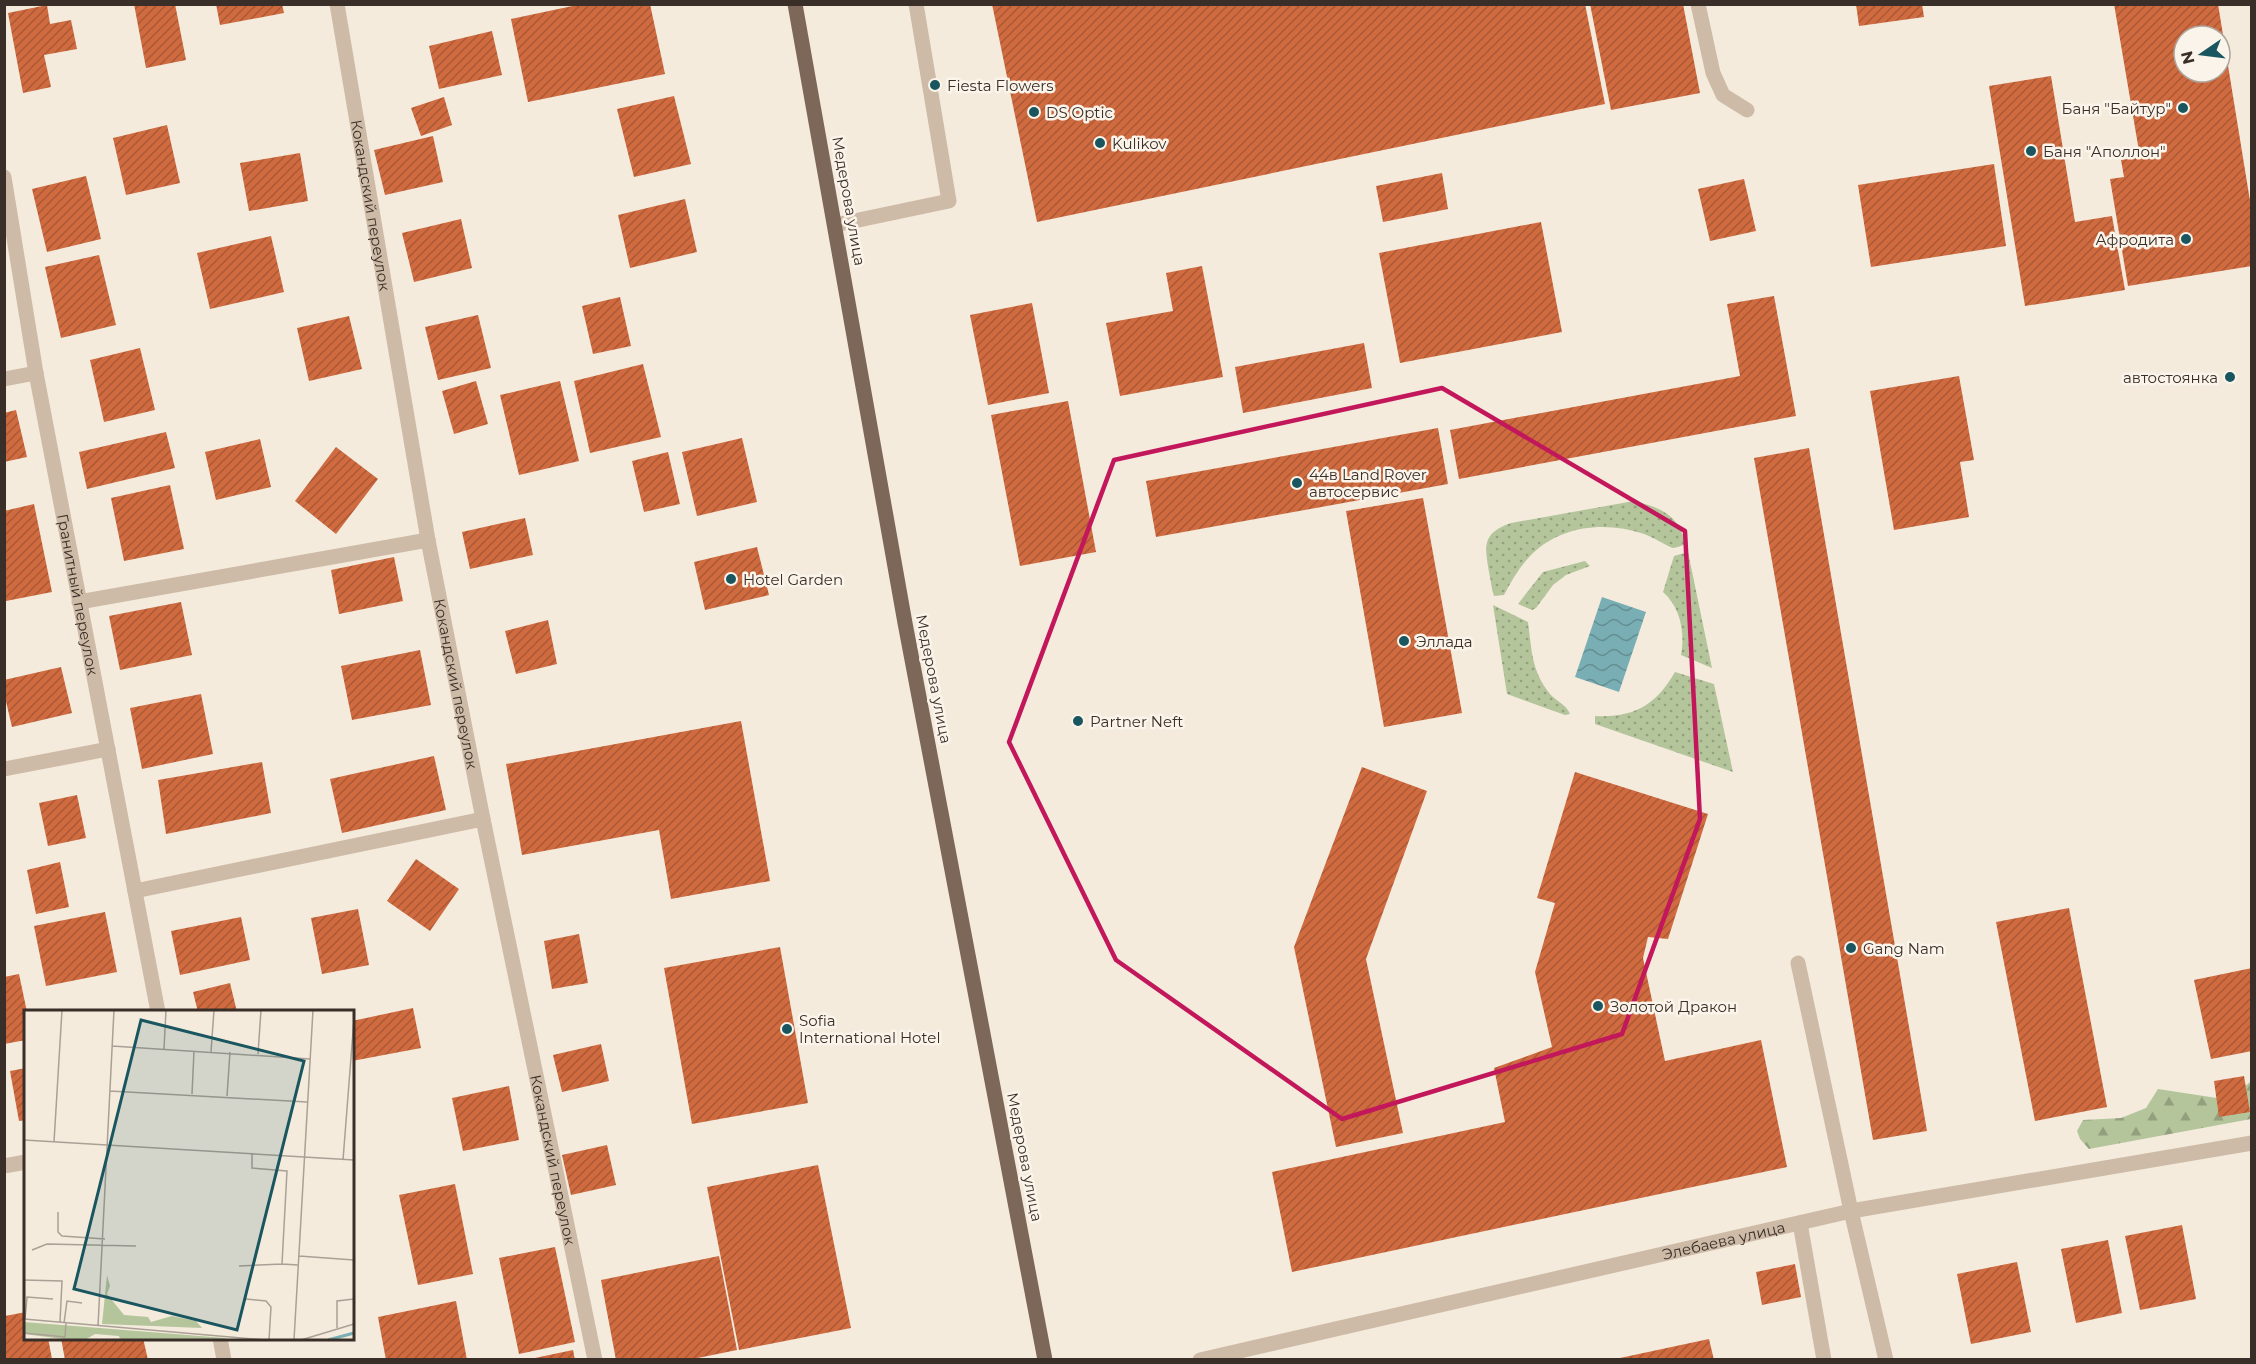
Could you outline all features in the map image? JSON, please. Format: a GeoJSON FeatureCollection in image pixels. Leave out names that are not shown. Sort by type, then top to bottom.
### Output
{"type":"FeatureCollection","features":[{"type":"Feature","properties":{"kind":"main road","name":"Медерова улица"},"geometry":{"type":"LineString","coordinates":[[795,4],[905,623],[1045,1359]]}},
{"type":"Feature","properties":{"kind":"street","name":"Кокандский переулок"},"geometry":{"type":"LineString","coordinates":[[337,4],[428,540],[483,819],[595,1359]]}},
{"type":"Feature","properties":{"kind":"street"},"geometry":{"type":"LineString","coordinates":[[835,225],[950,201],[916,4]]}},
{"type":"Feature","properties":{"kind":"street"},"geometry":{"type":"LineString","coordinates":[[1698,4],[1713,73],[1723,95],[1747,110]]}},
{"type":"Feature","properties":{"kind":"street","name":"Гранитный переулок"},"geometry":{"type":"LineString","coordinates":[[4,177],[36,373],[158,1010]]}},
{"type":"Feature","properties":{"kind":"street"},"geometry":{"type":"LineString","coordinates":[[4,379],[36,373]]}},
{"type":"Feature","properties":{"kind":"street"},"geometry":{"type":"LineString","coordinates":[[79,602],[428,540]]}},
{"type":"Feature","properties":{"kind":"street"},"geometry":{"type":"LineString","coordinates":[[4,769],[108,749]]}},
{"type":"Feature","properties":{"kind":"street"},"geometry":{"type":"LineString","coordinates":[[135,891],[483,819]]}},
{"type":"Feature","properties":{"kind":"street"},"geometry":{"type":"LineString","coordinates":[[1798,963],[1851,1211],[1886,1359]]}},
{"type":"Feature","properties":{"kind":"street","name":"Элебаева улица"},"geometry":{"type":"LineString","coordinates":[[1200,1359],[1851,1211],[2252,1143]]}},
{"type":"Feature","properties":{"kind":"street"},"geometry":{"type":"LineString","coordinates":[[4,1166],[24,1162]]}},
{"type":"Feature","properties":{"kind":"street"},"geometry":{"type":"LineString","coordinates":[[1800,1223],[1824,1359]]}},
{"type":"Feature","properties":{"kind":"street"},"geometry":{"type":"LineString","coordinates":[[220,1340],[224,1359]]}},
{"type":"Feature","properties":{"kind":"highlighted area"},"geometry":{"type":"Polygon","coordinates":[[[1442,388],[1685,531],[1700,819],[1622,1034],[1342,1119],[1116,960],[1009,742],[1114,460],[1442,388]]]}},
{"type":"Feature","properties":{"kind":"green space"},"geometry":{"type":"Polygon","coordinates":[[[1634,501],[1667,514],[1678,526],[1686,544],[1673,548],[1630,530],[1585,528],[1544,544],[1524,563],[1504,595],[1494,596],[1486,547],[1490,536],[1495,531],[1511,523],[1634,501]]]}},
{"type":"Feature","properties":{"kind":"green space"},"geometry":{"type":"Polygon","coordinates":[[[1688,552],[1712,668],[1681,655],[1682,630],[1678,613],[1663,592],[1674,556],[1688,552]]]}},
{"type":"Feature","properties":{"kind":"green space"},"geometry":{"type":"Polygon","coordinates":[[[1585,561],[1590,566],[1566,575],[1553,585],[1536,608],[1532,610],[1518,604],[1543,572],[1585,561]]]}},
{"type":"Feature","properties":{"kind":"green space"},"geometry":{"type":"Polygon","coordinates":[[[1493,605],[1528,622],[1533,660],[1539,677],[1550,694],[1570,714],[1565,715],[1507,694],[1493,605]]]}},
{"type":"Feature","properties":{"kind":"green space"},"geometry":{"type":"Polygon","coordinates":[[[1675,672],[1714,684],[1733,772],[1595,724],[1595,716],[1621,715],[1652,701],[1675,672]]]}},
{"type":"Feature","properties":{"kind":"green space"},"geometry":{"type":"Polygon","coordinates":[[[2251,1081],[2251,1119],[2089,1149],[2080,1139],[2077,1131],[2083,1120],[2121,1118],[2146,1108],[2158,1089],[2230,1100],[2251,1081]]]}},
{"type":"Feature","properties":{"kind":"water"},"geometry":{"type":"Polygon","coordinates":[[[1602,597],[1646,612],[1619,692],[1575,677],[1602,597]]]}},
{"type":"Feature","properties":{"kind":"building"},"geometry":{"type":"Polygon","coordinates":[[[134,4],[175,4],[186,60],[146,68],[134,4]]]}},
{"type":"Feature","properties":{"kind":"building"},"geometry":{"type":"Polygon","coordinates":[[[216,4],[282,4],[284,13],[220,25],[216,4]]]}},
{"type":"Feature","properties":{"kind":"building"},"geometry":{"type":"Polygon","coordinates":[[[582,4],[650,4],[665,74],[528,102],[511,19],[582,4]]]}},
{"type":"Feature","properties":{"kind":"building"},"geometry":{"type":"Polygon","coordinates":[[[992,4],[1585,4],[1605,104],[1037,222],[992,4]]]}},
{"type":"Feature","properties":{"kind":"building"},"geometry":{"type":"Polygon","coordinates":[[[1590,4],[1683,4],[1700,93],[1611,110],[1590,4]]]}},
{"type":"Feature","properties":{"kind":"building"},"geometry":{"type":"Polygon","coordinates":[[[1856,4],[1922,4],[1924,17],[1859,26],[1856,4]]]}},
{"type":"Feature","properties":{"kind":"building"},"geometry":{"type":"Polygon","coordinates":[[[2114,4],[2218,4],[2221,24],[2172,24],[2172,84],[2231,84],[2252,213],[2252,266],[2128,286],[2110,179],[2124,177],[2121,160],[2140,157],[2114,4]]]}},
{"type":"Feature","properties":{"kind":"building"},"geometry":{"type":"Polygon","coordinates":[[[47,5],[50,24],[71,20],[77,49],[44,55],[51,87],[23,93],[8,13],[47,5]]]}},
{"type":"Feature","properties":{"kind":"building"},"geometry":{"type":"Polygon","coordinates":[[[492,31],[502,75],[439,89],[429,46],[492,31]]]}},
{"type":"Feature","properties":{"kind":"building","name":"Баня \"Аполлон\""},"geometry":{"type":"Polygon","coordinates":[[[2051,76],[2075,222],[2112,216],[2125,290],[2025,306],[1989,86],[2051,76]]]}},
{"type":"Feature","properties":{"kind":"building"},"geometry":{"type":"Polygon","coordinates":[[[674,96],[691,164],[634,177],[617,109],[674,96]]]}},
{"type":"Feature","properties":{"kind":"building"},"geometry":{"type":"Polygon","coordinates":[[[444,97],[452,125],[421,136],[411,108],[444,97]]]}},
{"type":"Feature","properties":{"kind":"building"},"geometry":{"type":"Polygon","coordinates":[[[167,125],[180,183],[126,195],[113,138],[167,125]]]}},
{"type":"Feature","properties":{"kind":"building"},"geometry":{"type":"Polygon","coordinates":[[[433,136],[443,182],[385,195],[374,150],[433,136]]]}},
{"type":"Feature","properties":{"kind":"building"},"geometry":{"type":"Polygon","coordinates":[[[300,153],[308,201],[249,211],[240,163],[300,153]]]}},
{"type":"Feature","properties":{"kind":"building"},"geometry":{"type":"Polygon","coordinates":[[[1994,164],[2006,246],[1871,267],[1858,185],[1994,164]]]}},
{"type":"Feature","properties":{"kind":"building"},"geometry":{"type":"Polygon","coordinates":[[[1442,173],[1448,209],[1383,222],[1376,186],[1442,173]]]}},
{"type":"Feature","properties":{"kind":"building"},"geometry":{"type":"Polygon","coordinates":[[[86,176],[101,239],[47,252],[32,189],[86,176]]]}},
{"type":"Feature","properties":{"kind":"building"},"geometry":{"type":"Polygon","coordinates":[[[1744,179],[1756,231],[1710,241],[1698,189],[1744,179]]]}},
{"type":"Feature","properties":{"kind":"building"},"geometry":{"type":"Polygon","coordinates":[[[685,199],[697,252],[630,268],[618,215],[685,199]]]}},
{"type":"Feature","properties":{"kind":"building"},"geometry":{"type":"Polygon","coordinates":[[[461,219],[472,268],[414,282],[402,233],[461,219]]]}},
{"type":"Feature","properties":{"kind":"building"},"geometry":{"type":"Polygon","coordinates":[[[1541,222],[1562,332],[1400,363],[1379,253],[1541,222]]]}},
{"type":"Feature","properties":{"kind":"building"},"geometry":{"type":"Polygon","coordinates":[[[271,236],[284,292],[210,309],[197,253],[271,236]]]}},
{"type":"Feature","properties":{"kind":"building"},"geometry":{"type":"Polygon","coordinates":[[[99,255],[116,325],[61,338],[45,267],[99,255]]]}},
{"type":"Feature","properties":{"kind":"building"},"geometry":{"type":"Polygon","coordinates":[[[1202,266],[1223,377],[1120,396],[1106,323],[1173,311],[1166,273],[1202,266]]]}},
{"type":"Feature","properties":{"kind":"building"},"geometry":{"type":"Polygon","coordinates":[[[1774,296],[1796,416],[1459,479],[1450,430],[1740,376],[1727,304],[1774,296]]]}},
{"type":"Feature","properties":{"kind":"building"},"geometry":{"type":"Polygon","coordinates":[[[620,297],[631,346],[593,354],[582,306],[620,297]]]}},
{"type":"Feature","properties":{"kind":"building"},"geometry":{"type":"Polygon","coordinates":[[[1032,303],[1049,393],[988,405],[970,315],[1032,303]]]}},
{"type":"Feature","properties":{"kind":"building"},"geometry":{"type":"Polygon","coordinates":[[[478,315],[491,368],[438,380],[425,327],[478,315]]]}},
{"type":"Feature","properties":{"kind":"building"},"geometry":{"type":"Polygon","coordinates":[[[349,316],[362,369],[309,381],[297,328],[349,316]]]}},
{"type":"Feature","properties":{"kind":"building"},"geometry":{"type":"Polygon","coordinates":[[[1364,343],[1372,388],[1243,413],[1235,367],[1364,343]]]}},
{"type":"Feature","properties":{"kind":"building"},"geometry":{"type":"Polygon","coordinates":[[[140,348],[155,410],[104,422],[90,360],[140,348]]]}},
{"type":"Feature","properties":{"kind":"building"},"geometry":{"type":"Polygon","coordinates":[[[643,364],[661,437],[590,453],[574,381],[643,364]]]}},
{"type":"Feature","properties":{"kind":"building"},"geometry":{"type":"Polygon","coordinates":[[[1959,376],[1974,460],[1960,462],[1969,517],[1894,530],[1870,391],[1959,376]]]}},
{"type":"Feature","properties":{"kind":"building"},"geometry":{"type":"Polygon","coordinates":[[[476,381],[488,424],[454,434],[442,391],[476,381]]]}},
{"type":"Feature","properties":{"kind":"building"},"geometry":{"type":"Polygon","coordinates":[[[560,381],[579,461],[519,475],[500,395],[560,381]]]}},
{"type":"Feature","properties":{"kind":"building"},"geometry":{"type":"Polygon","coordinates":[[[1068,401],[1096,552],[1020,566],[991,415],[1068,401]]]}},
{"type":"Feature","properties":{"kind":"building"},"geometry":{"type":"Polygon","coordinates":[[[16,410],[27,457],[4,462],[4,413],[16,410]]]}},
{"type":"Feature","properties":{"kind":"building","name":"44в Land Rover автосервис"},"geometry":{"type":"Polygon","coordinates":[[[1438,428],[1448,484],[1156,537],[1146,481],[1438,428]]]}},
{"type":"Feature","properties":{"kind":"building"},"geometry":{"type":"Polygon","coordinates":[[[166,432],[175,468],[87,489],[79,452],[166,432]]]}},
{"type":"Feature","properties":{"kind":"building"},"geometry":{"type":"Polygon","coordinates":[[[742,438],[757,502],[697,516],[682,452],[742,438]]]}},
{"type":"Feature","properties":{"kind":"building"},"geometry":{"type":"Polygon","coordinates":[[[260,439],[271,487],[216,500],[205,452],[260,439]]]}},
{"type":"Feature","properties":{"kind":"building"},"geometry":{"type":"Polygon","coordinates":[[[336,447],[378,479],[336,534],[295,501],[336,447]]]}},
{"type":"Feature","properties":{"kind":"building"},"geometry":{"type":"Polygon","coordinates":[[[1809,448],[1927,1131],[1873,1140],[1754,458],[1809,448]]]}},
{"type":"Feature","properties":{"kind":"building"},"geometry":{"type":"Polygon","coordinates":[[[668,452],[680,504],[644,512],[632,461],[668,452]]]}},
{"type":"Feature","properties":{"kind":"building"},"geometry":{"type":"Polygon","coordinates":[[[170,485],[184,549],[124,561],[111,498],[170,485]]]}},
{"type":"Feature","properties":{"kind":"building"},"geometry":{"type":"Polygon","coordinates":[[[1423,498],[1462,713],[1384,727],[1346,511],[1423,498]]]}},
{"type":"Feature","properties":{"kind":"building"},"geometry":{"type":"Polygon","coordinates":[[[34,504],[52,592],[6,601],[4,511],[34,504]]]}},
{"type":"Feature","properties":{"kind":"building"},"geometry":{"type":"Polygon","coordinates":[[[525,518],[533,555],[470,569],[462,532],[525,518]]]}},
{"type":"Feature","properties":{"kind":"building","name":"Hotel Garden"},"geometry":{"type":"Polygon","coordinates":[[[757,547],[769,595],[705,610],[694,562],[757,547]]]}},
{"type":"Feature","properties":{"kind":"building"},"geometry":{"type":"Polygon","coordinates":[[[394,557],[403,601],[339,614],[331,570],[394,557]]]}},
{"type":"Feature","properties":{"kind":"building"},"geometry":{"type":"Polygon","coordinates":[[[181,602],[192,655],[120,670],[109,616],[181,602]]]}},
{"type":"Feature","properties":{"kind":"building"},"geometry":{"type":"Polygon","coordinates":[[[548,620],[557,664],[516,674],[505,631],[548,620]]]}},
{"type":"Feature","properties":{"kind":"building"},"geometry":{"type":"Polygon","coordinates":[[[420,650],[431,705],[352,720],[341,666],[420,650]]]}},
{"type":"Feature","properties":{"kind":"building"},"geometry":{"type":"Polygon","coordinates":[[[61,667],[72,713],[12,727],[4,693],[4,680],[61,667]]]}},
{"type":"Feature","properties":{"kind":"building"},"geometry":{"type":"Polygon","coordinates":[[[201,694],[213,754],[142,769],[130,708],[201,694]]]}},
{"type":"Feature","properties":{"kind":"building"},"geometry":{"type":"Polygon","coordinates":[[[741,721],[770,881],[671,899],[659,830],[522,855],[506,764],[741,721]]]}},
{"type":"Feature","properties":{"kind":"building"},"geometry":{"type":"Polygon","coordinates":[[[434,756],[446,810],[342,833],[330,779],[434,756]]]}},
{"type":"Feature","properties":{"kind":"building"},"geometry":{"type":"Polygon","coordinates":[[[262,762],[271,813],[166,834],[158,780],[262,762]]]}},
{"type":"Feature","properties":{"kind":"building"},"geometry":{"type":"Polygon","coordinates":[[[1362,767],[1427,791],[1366,959],[1403,1133],[1336,1147],[1294,947],[1362,767]]]}},
{"type":"Feature","properties":{"kind":"building","name":"Золотой Дракон"},"geometry":{"type":"Polygon","coordinates":[[[1575,772],[1708,814],[1668,939],[1648,937],[1643,958],[1665,1061],[1761,1040],[1787,1167],[1292,1272],[1272,1172],[1505,1122],[1494,1068],[1552,1047],[1535,972],[1555,903],[1537,898],[1575,772]]]}},
{"type":"Feature","properties":{"kind":"building"},"geometry":{"type":"Polygon","coordinates":[[[77,795],[86,838],[48,846],[39,803],[77,795]]]}},
{"type":"Feature","properties":{"kind":"building"},"geometry":{"type":"Polygon","coordinates":[[[416,859],[459,889],[430,931],[387,901],[416,859]]]}},
{"type":"Feature","properties":{"kind":"building"},"geometry":{"type":"Polygon","coordinates":[[[60,862],[69,907],[36,914],[27,870],[60,862]]]}},
{"type":"Feature","properties":{"kind":"building"},"geometry":{"type":"Polygon","coordinates":[[[2069,908],[2107,1107],[2035,1121],[1996,922],[2069,908]]]}},
{"type":"Feature","properties":{"kind":"building"},"geometry":{"type":"Polygon","coordinates":[[[358,909],[369,965],[322,974],[311,918],[358,909]]]}},
{"type":"Feature","properties":{"kind":"building"},"geometry":{"type":"Polygon","coordinates":[[[105,912],[117,972],[46,986],[34,926],[105,912]]]}},
{"type":"Feature","properties":{"kind":"building"},"geometry":{"type":"Polygon","coordinates":[[[241,917],[250,960],[180,975],[171,931],[241,917]]]}},
{"type":"Feature","properties":{"kind":"building"},"geometry":{"type":"Polygon","coordinates":[[[579,934],[588,983],[552,989],[544,941],[579,934]]]}},
{"type":"Feature","properties":{"kind":"building"},"geometry":{"type":"Polygon","coordinates":[[[780,947],[808,1103],[692,1124],[664,968],[780,947]]]}},
{"type":"Feature","properties":{"kind":"building"},"geometry":{"type":"Polygon","coordinates":[[[2252,968],[2252,1051],[2211,1059],[2194,980],[2252,968]]]}},
{"type":"Feature","properties":{"kind":"building"},"geometry":{"type":"Polygon","coordinates":[[[19,974],[27,1010],[24,1010],[24,1040],[4,1044],[4,977],[19,974]]]}},
{"type":"Feature","properties":{"kind":"building"},"geometry":{"type":"Polygon","coordinates":[[[230,983],[237,1010],[198,1010],[193,992],[230,983]]]}},
{"type":"Feature","properties":{"kind":"building"},"geometry":{"type":"Polygon","coordinates":[[[413,1008],[421,1048],[354,1061],[354,1021],[413,1008]]]}},
{"type":"Feature","properties":{"kind":"building"},"geometry":{"type":"Polygon","coordinates":[[[601,1044],[609,1081],[562,1092],[553,1055],[601,1044]]]}},
{"type":"Feature","properties":{"kind":"building"},"geometry":{"type":"Polygon","coordinates":[[[24,1068],[24,1120],[19,1121],[10,1071],[24,1068]]]}},
{"type":"Feature","properties":{"kind":"building"},"geometry":{"type":"Polygon","coordinates":[[[2244,1076],[2250,1112],[2219,1117],[2214,1081],[2244,1076]]]}},
{"type":"Feature","properties":{"kind":"building"},"geometry":{"type":"Polygon","coordinates":[[[509,1086],[519,1140],[463,1151],[452,1098],[509,1086]]]}},
{"type":"Feature","properties":{"kind":"building"},"geometry":{"type":"Polygon","coordinates":[[[607,1145],[616,1185],[571,1195],[562,1155],[607,1145]]]}},
{"type":"Feature","properties":{"kind":"building"},"geometry":{"type":"Polygon","coordinates":[[[818,1165],[851,1328],[739,1350],[707,1187],[818,1165]]]}},
{"type":"Feature","properties":{"kind":"building"},"geometry":{"type":"Polygon","coordinates":[[[455,1184],[473,1274],[418,1285],[399,1195],[455,1184]]]}},
{"type":"Feature","properties":{"kind":"building"},"geometry":{"type":"Polygon","coordinates":[[[2182,1225],[2196,1299],[2140,1310],[2125,1236],[2182,1225]]]}},
{"type":"Feature","properties":{"kind":"building"},"geometry":{"type":"Polygon","coordinates":[[[2108,1240],[2122,1313],[2076,1323],[2061,1249],[2108,1240]]]}},
{"type":"Feature","properties":{"kind":"building"},"geometry":{"type":"Polygon","coordinates":[[[555,1247],[575,1342],[519,1354],[499,1258],[555,1247]]]}},
{"type":"Feature","properties":{"kind":"building"},"geometry":{"type":"Polygon","coordinates":[[[719,1256],[737,1350],[688,1360],[616,1360],[601,1280],[719,1256]]]}},
{"type":"Feature","properties":{"kind":"building"},"geometry":{"type":"Polygon","coordinates":[[[2017,1262],[2031,1332],[1971,1344],[1957,1274],[2017,1262]]]}},
{"type":"Feature","properties":{"kind":"building"},"geometry":{"type":"Polygon","coordinates":[[[1795,1264],[1801,1297],[1762,1305],[1756,1272],[1795,1264]]]}},
{"type":"Feature","properties":{"kind":"building"},"geometry":{"type":"Polygon","coordinates":[[[456,1301],[467,1360],[386,1360],[378,1317],[456,1301]]]}},
{"type":"Feature","properties":{"kind":"building"},"geometry":{"type":"Polygon","coordinates":[[[24,1312],[24,1340],[48,1340],[52,1359],[5,1360],[5,1316],[24,1312]]]}},
{"type":"Feature","properties":{"kind":"building"},"geometry":{"type":"Polygon","coordinates":[[[1709,1339],[1714,1360],[1620,1360],[1620,1358],[1709,1339]]]}},
{"type":"Feature","properties":{"kind":"building"},"geometry":{"type":"Polygon","coordinates":[[[61,1340],[143,1340],[148,1360],[65,1360],[61,1340]]]}},
{"type":"Feature","properties":{"kind":"building"},"geometry":{"type":"Polygon","coordinates":[[[573,1350],[575,1360],[535,1360],[535,1358],[573,1350]]]}},
{"type":"Feature","properties":{"kind":"place","name":"Fiesta Flowers"},"geometry":{"type":"Point","coordinates":[935,85]}},
{"type":"Feature","properties":{"kind":"place","name":"Баня \"Байтур\""},"geometry":{"type":"Point","coordinates":[2183,108]}},
{"type":"Feature","properties":{"kind":"place","name":"DS Optic"},"geometry":{"type":"Point","coordinates":[1034,112]}},
{"type":"Feature","properties":{"kind":"place","name":"Kulikov"},"geometry":{"type":"Point","coordinates":[1100,143]}},
{"type":"Feature","properties":{"kind":"place","name":"Баня \"Аполлон\""},"geometry":{"type":"Point","coordinates":[2031,151]}},
{"type":"Feature","properties":{"kind":"place","name":"Афродита"},"geometry":{"type":"Point","coordinates":[2186,239]}},
{"type":"Feature","properties":{"kind":"place","name":"автостоянка"},"geometry":{"type":"Point","coordinates":[2230,377]}},
{"type":"Feature","properties":{"kind":"place","name":"44в Land Rover автосервис"},"geometry":{"type":"Point","coordinates":[1297,483]}},
{"type":"Feature","properties":{"kind":"place","name":"Hotel Garden"},"geometry":{"type":"Point","coordinates":[731,579]}},
{"type":"Feature","properties":{"kind":"place","name":"Эллада"},"geometry":{"type":"Point","coordinates":[1404,641]}},
{"type":"Feature","properties":{"kind":"place","name":"Partner Neft"},"geometry":{"type":"Point","coordinates":[1078,721]}},
{"type":"Feature","properties":{"kind":"place","name":"Gang Nam"},"geometry":{"type":"Point","coordinates":[1851,948]}},
{"type":"Feature","properties":{"kind":"place","name":"Золотой Дракон"},"geometry":{"type":"Point","coordinates":[1598,1006]}},
{"type":"Feature","properties":{"kind":"place","name":"Sofia International Hotel"},"geometry":{"type":"Point","coordinates":[787,1029]}}]}
